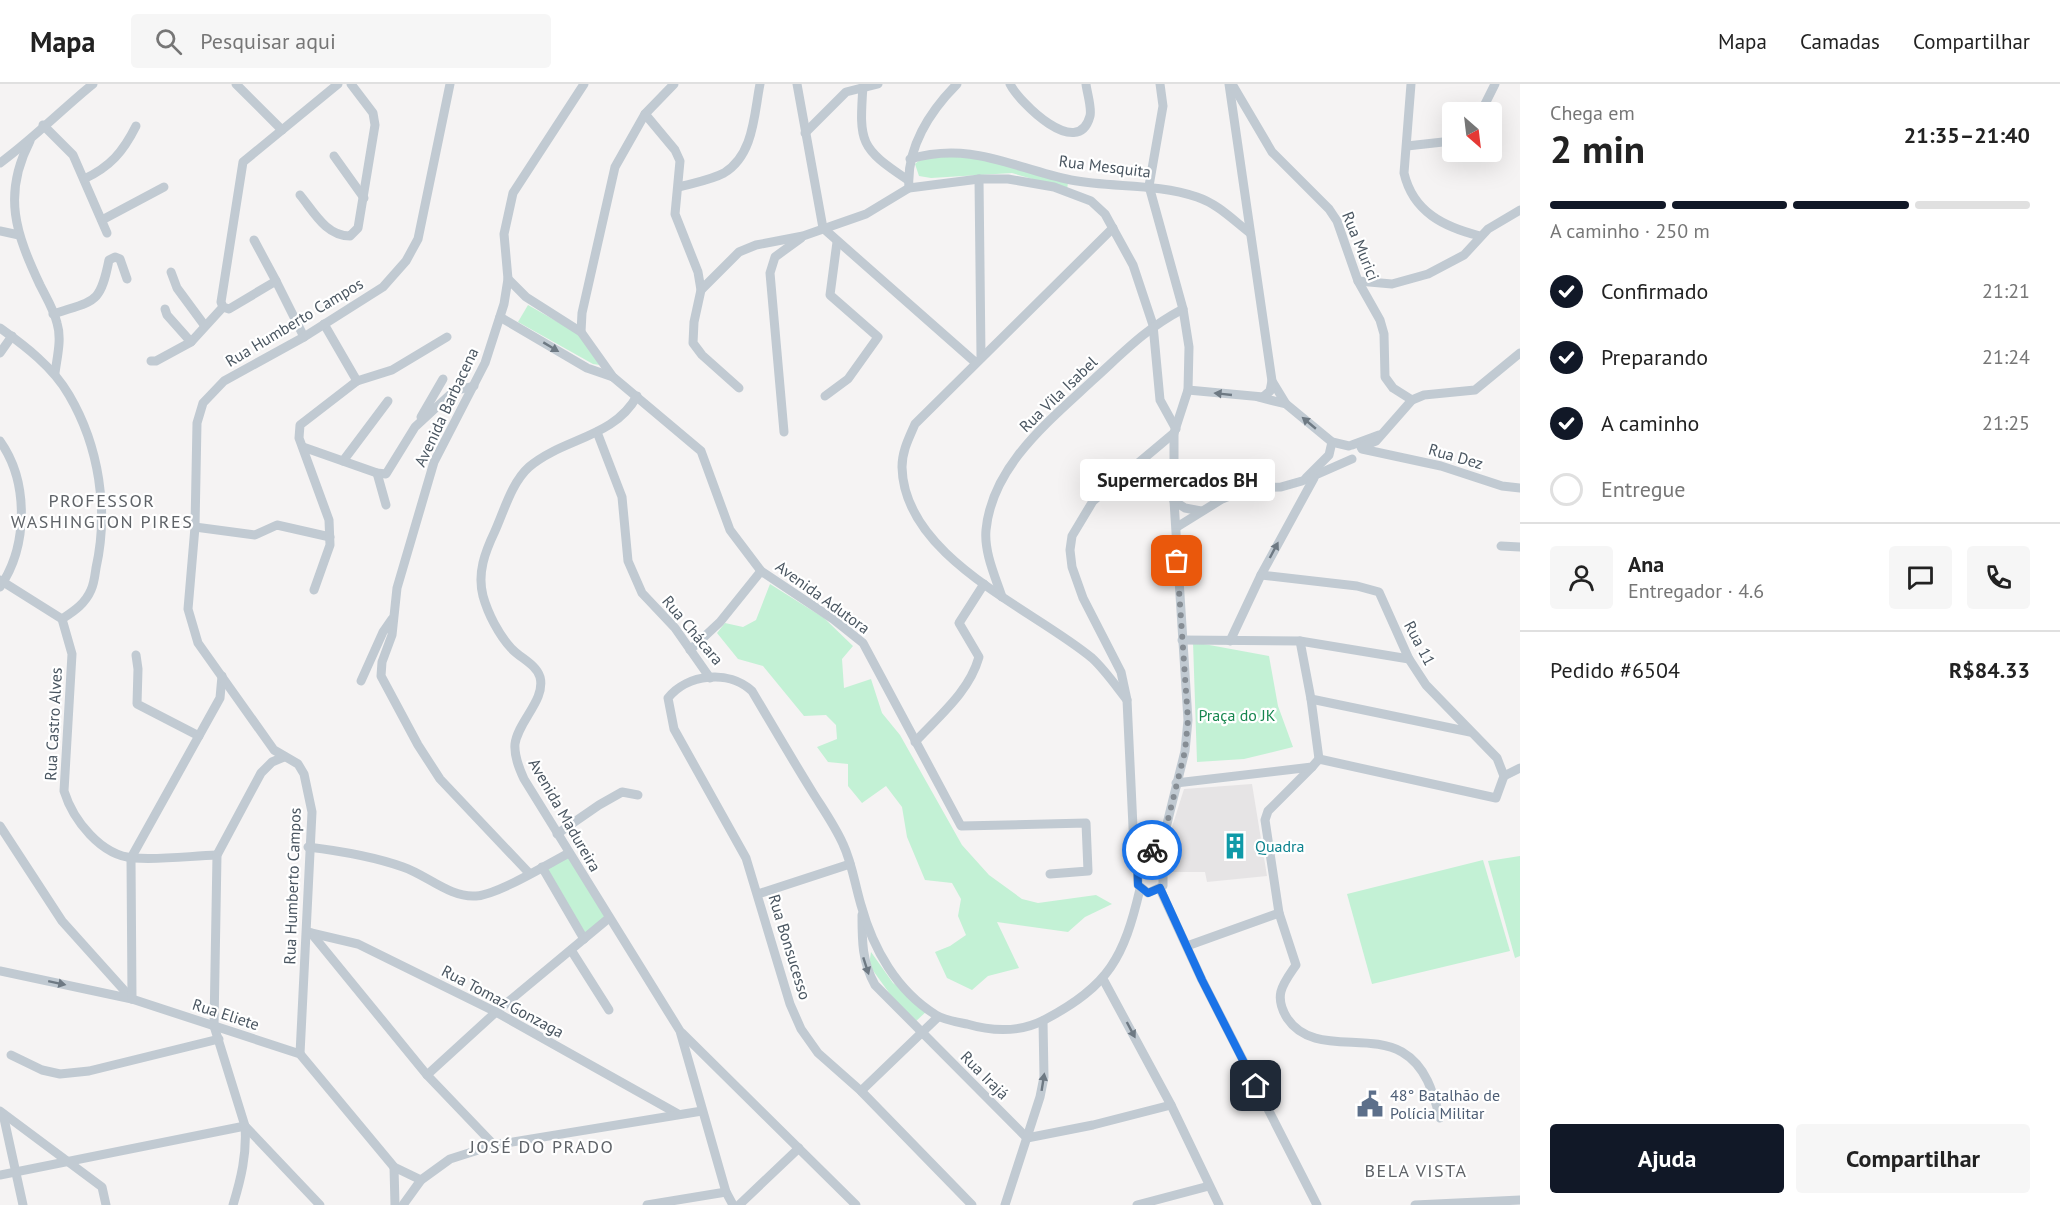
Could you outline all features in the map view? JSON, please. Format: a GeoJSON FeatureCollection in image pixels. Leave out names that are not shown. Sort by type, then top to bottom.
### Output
{"type":"FeatureCollection","features":[{"type":"Feature","properties":{"kind":"street"},"geometry":{"type":"LineString","coordinates":[[55,373],[59,339],[53,314],[19,235],[14,215],[18,164],[30,141],[43,125],[93,84]]}},
{"type":"Feature","properties":{"kind":"street"},"geometry":{"type":"LineString","coordinates":[[236,84],[282,130]]}},
{"type":"Feature","properties":{"kind":"street"},"geometry":{"type":"LineString","coordinates":[[223,307],[221,302],[243,162],[338,84]]}},
{"type":"Feature","properties":{"kind":"street"},"geometry":{"type":"LineString","coordinates":[[300,195],[330,231],[338,236],[350,236],[358,228],[375,125],[373,113],[351,84]]}},
{"type":"Feature","properties":{"kind":"street","name":"Rua Humberto Campos"},"geometry":{"type":"LineString","coordinates":[[300,1054],[309,932],[308,847],[312,812],[304,774],[298,764],[274,750],[198,643],[190,618],[189,588],[195,527],[197,423],[203,404],[224,381],[304,337],[383,287],[406,261],[418,239],[450,84]]}},
{"type":"Feature","properties":{"kind":"street","name":"Avenida Barbacena"},"geometry":{"type":"LineString","coordinates":[[392,619],[408,546],[434,462],[474,386],[500,317],[507,279],[504,234],[513,193],[584,84]]}},
{"type":"Feature","properties":{"kind":"street"},"geometry":{"type":"LineString","coordinates":[[507,279],[526,297],[581,332],[582,313],[615,167],[645,114],[674,84]]}},
{"type":"Feature","properties":{"kind":"street"},"geometry":{"type":"LineString","coordinates":[[679,187],[724,173],[743,156],[749,141],[760,84]]}},
{"type":"Feature","properties":{"kind":"street"},"geometry":{"type":"LineString","coordinates":[[797,84],[823,228],[978,359]]}},
{"type":"Feature","properties":{"kind":"street"},"geometry":{"type":"LineString","coordinates":[[805,133],[846,92],[863,86],[879,84]]}},
{"type":"Feature","properties":{"kind":"street"},"geometry":{"type":"LineString","coordinates":[[908,184],[910,159],[927,121],[940,101],[957,84]]}},
{"type":"Feature","properties":{"kind":"street"},"geometry":{"type":"LineString","coordinates":[[1010,84],[1047,124],[1062,132],[1075,132],[1084,126],[1090,115],[1086,84]]}},
{"type":"Feature","properties":{"kind":"street"},"geometry":{"type":"LineString","coordinates":[[1140,889],[1148,893],[1160,888],[1164,881],[1160,852],[1185,751],[1188,720],[1174,501],[1175,431],[1188,390],[1189,347],[1183,309],[1149,186],[1163,106],[1160,84]]}},
{"type":"Feature","properties":{"kind":"street"},"geometry":{"type":"LineString","coordinates":[[1230,84],[1272,381],[1286,404],[1332,442],[1324,462],[1302,482]]}},
{"type":"Feature","properties":{"kind":"street","name":"Rua Murici"},"geometry":{"type":"LineString","coordinates":[[1230,84],[1272,152],[1329,209],[1337,221],[1358,281],[1380,320],[1384,334],[1385,377],[1393,388],[1412,400]]}},
{"type":"Feature","properties":{"kind":"street"},"geometry":{"type":"LineString","coordinates":[[1411,84],[1404,173],[1407,186],[1418,205],[1447,226],[1480,236]]}},
{"type":"Feature","properties":{"kind":"street"},"geometry":{"type":"LineString","coordinates":[[863,86],[861,124],[866,142],[875,158],[908,184]]}},
{"type":"Feature","properties":{"kind":"street"},"geometry":{"type":"LineString","coordinates":[[1485,102],[1492,86]]}},
{"type":"Feature","properties":{"kind":"street"},"geometry":{"type":"LineString","coordinates":[[645,114],[675,150],[680,161],[679,187],[674,202],[675,214],[698,272],[701,290],[694,322],[693,343],[702,355],[739,388]]}},
{"type":"Feature","properties":{"kind":"street"},"geometry":{"type":"LineString","coordinates":[[43,125],[73,155],[107,233]]}},
{"type":"Feature","properties":{"kind":"street"},"geometry":{"type":"LineString","coordinates":[[84,179],[104,170],[111,163],[124,149],[136,126]]}},
{"type":"Feature","properties":{"kind":"street"},"geometry":{"type":"LineString","coordinates":[[0,163],[30,141]]}},
{"type":"Feature","properties":{"kind":"street"},"geometry":{"type":"LineString","coordinates":[[1407,146],[1442,142]]}},
{"type":"Feature","properties":{"kind":"street","name":"Rua Mesquita"},"geometry":{"type":"LineString","coordinates":[[910,159],[948,151],[989,157],[1072,180],[1149,186],[1198,197],[1218,207],[1250,234]]}},
{"type":"Feature","properties":{"kind":"street"},"geometry":{"type":"LineString","coordinates":[[334,156],[364,198]]}},
{"type":"Feature","properties":{"kind":"street"},"geometry":{"type":"LineString","coordinates":[[978,359],[979,179]]}},
{"type":"Feature","properties":{"kind":"street"},"geometry":{"type":"LineString","coordinates":[[784,432],[770,273],[775,257],[803,237],[866,214],[908,184],[979,179],[1008,179],[1054,187],[1091,201],[1105,214],[1142,287],[1153,325],[1160,400],[1175,431]]}},
{"type":"Feature","properties":{"kind":"street"},"geometry":{"type":"LineString","coordinates":[[102,220],[164,187]]}},
{"type":"Feature","properties":{"kind":"street"},"geometry":{"type":"LineString","coordinates":[[1358,281],[1392,284],[1428,274],[1464,255],[1480,236],[1498,222],[1520,210]]}},
{"type":"Feature","properties":{"kind":"street"},"geometry":{"type":"LineString","coordinates":[[1113,228],[978,359],[915,424],[905,448],[902,466],[906,495],[926,530],[961,566],[984,584],[1092,658],[1127,700]]}},
{"type":"Feature","properties":{"kind":"street"},"geometry":{"type":"LineString","coordinates":[[0,231],[19,235]]}},
{"type":"Feature","properties":{"kind":"street"},"geometry":{"type":"LineString","coordinates":[[701,290],[739,252],[756,245],[803,237]]}},
{"type":"Feature","properties":{"kind":"street"},"geometry":{"type":"LineString","coordinates":[[254,240],[304,337]]}},
{"type":"Feature","properties":{"kind":"street"},"geometry":{"type":"LineString","coordinates":[[825,396],[848,380],[878,337],[830,295],[837,242]]}},
{"type":"Feature","properties":{"kind":"street"},"geometry":{"type":"LineString","coordinates":[[53,314],[94,301],[104,287],[109,260],[115,257],[120,259],[126,279]]}},
{"type":"Feature","properties":{"kind":"street"},"geometry":{"type":"LineString","coordinates":[[171,272],[177,288],[205,326]]}},
{"type":"Feature","properties":{"kind":"street"},"geometry":{"type":"LineString","coordinates":[[223,307],[229,309],[276,280]]}},
{"type":"Feature","properties":{"kind":"street"},"geometry":{"type":"LineString","coordinates":[[150,361],[156,361],[191,342],[223,307]]}},
{"type":"Feature","properties":{"kind":"street"},"geometry":{"type":"LineString","coordinates":[[165,309],[191,342]]}},
{"type":"Feature","properties":{"kind":"street","name":"Rua Vila Isabel"},"geometry":{"type":"LineString","coordinates":[[1002,597],[988,551],[986,532],[994,496],[1007,471],[1044,426],[1153,325],[1183,309]]}},
{"type":"Feature","properties":{"kind":"street"},"geometry":{"type":"LineString","coordinates":[[500,317],[587,368],[613,377]]}},
{"type":"Feature","properties":{"kind":"street"},"geometry":{"type":"LineString","coordinates":[[324,324],[357,381]]}},
{"type":"Feature","properties":{"kind":"street"},"geometry":{"type":"LineString","coordinates":[[0,328],[55,373],[69,393],[90,437],[102,510],[100,553],[92,590],[80,607],[62,619],[1,583],[19,539],[21,512],[14,467],[0,441]]}},
{"type":"Feature","properties":{"kind":"street","name":"Avenida Adutora"},"geometry":{"type":"LineString","coordinates":[[581,332],[613,377],[701,451],[730,530],[761,571],[833,619],[863,643],[961,825],[1086,823],[1088,872],[1050,874]]}},
{"type":"Feature","properties":{"kind":"street"},"geometry":{"type":"LineString","coordinates":[[0,353],[12,336]]}},
{"type":"Feature","properties":{"kind":"street"},"geometry":{"type":"LineString","coordinates":[[314,590],[330,545],[329,520],[299,438],[300,425],[306,418],[357,381],[392,370],[447,337]]}},
{"type":"Feature","properties":{"kind":"street"},"geometry":{"type":"LineString","coordinates":[[1177,527],[1222,499],[1249,488],[1281,487],[1314,478],[1356,450],[1376,441],[1412,400],[1424,395],[1475,390],[1520,353]]}},
{"type":"Feature","properties":{"kind":"street"},"geometry":{"type":"LineString","coordinates":[[303,447],[377,473],[386,474],[443,379]]}},
{"type":"Feature","properties":{"kind":"street"},"geometry":{"type":"LineString","coordinates":[[1258,397],[1268,393],[1272,381]]}},
{"type":"Feature","properties":{"kind":"street"},"geometry":{"type":"LineString","coordinates":[[415,427],[454,391],[474,386]]}},
{"type":"Feature","properties":{"kind":"street"},"geometry":{"type":"LineString","coordinates":[[1188,390],[1258,397],[1286,404]]}},
{"type":"Feature","properties":{"kind":"street","name":"Avenida Madureira"},"geometry":{"type":"LineString","coordinates":[[637,396],[623,418],[542,458],[528,468],[518,482],[484,553],[480,576],[483,596],[502,635],[512,649],[539,673],[541,683],[538,695],[515,743],[516,760],[524,779],[557,834],[680,1031],[726,1192],[733,1205]]}},
{"type":"Feature","properties":{"kind":"street"},"geometry":{"type":"LineString","coordinates":[[343,461],[388,401]]}},
{"type":"Feature","properties":{"kind":"street"},"geometry":{"type":"LineString","coordinates":[[862,908],[884,964],[912,996],[938,1017],[976,1027],[1008,1031],[1043,1021],[1085,996],[1103,978],[1126,941],[1140,889],[1137,879],[1137,856],[1134,848],[1127,700],[1121,672],[1083,598],[1072,567],[1072,536],[1093,501],[1175,431]]}},
{"type":"Feature","properties":{"kind":"street","name":"Rua Chácara"},"geometry":{"type":"LineString","coordinates":[[597,432],[622,497],[628,561],[642,593],[690,650],[710,678],[731,677],[743,682],[752,691],[843,843],[862,908]]}},
{"type":"Feature","properties":{"kind":"street","name":"Rua Dez"},"geometry":{"type":"LineString","coordinates":[[1332,442],[1356,450],[1384,453],[1441,466],[1502,486],[1520,488]]}},
{"type":"Feature","properties":{"kind":"street"},"geometry":{"type":"LineString","coordinates":[[377,473],[386,505]]}},
{"type":"Feature","properties":{"kind":"street"},"geometry":{"type":"LineString","coordinates":[[1230,641],[1261,575],[1314,478]]}},
{"type":"Feature","properties":{"kind":"street"},"geometry":{"type":"LineString","coordinates":[[1174,501],[1185,508],[1202,512]]}},
{"type":"Feature","properties":{"kind":"street"},"geometry":{"type":"LineString","coordinates":[[195,527],[255,535],[277,525],[330,537]]}},
{"type":"Feature","properties":{"kind":"street"},"geometry":{"type":"LineString","coordinates":[[1501,546],[1520,547]]}},
{"type":"Feature","properties":{"kind":"street"},"geometry":{"type":"LineString","coordinates":[[690,650],[720,622],[761,571]]}},
{"type":"Feature","properties":{"kind":"street","name":"Rua 11"},"geometry":{"type":"LineString","coordinates":[[1261,575],[1357,586],[1379,592],[1409,659],[1426,685],[1497,758],[1504,776]]}},
{"type":"Feature","properties":{"kind":"street"},"geometry":{"type":"LineString","coordinates":[[915,742],[967,687],[974,674],[979,657],[959,623],[984,584]]}},
{"type":"Feature","properties":{"kind":"street","name":"Rua Castro Alves"},"geometry":{"type":"LineString","coordinates":[[62,619],[72,654],[64,791],[69,807],[78,822],[104,847],[132,858],[218,855]]}},
{"type":"Feature","properties":{"kind":"street"},"geometry":{"type":"LineString","coordinates":[[361,681],[383,632],[392,619]]}},
{"type":"Feature","properties":{"kind":"street"},"geometry":{"type":"LineString","coordinates":[[392,619],[392,635],[381,670],[386,686],[418,745],[441,779],[529,873]]}},
{"type":"Feature","properties":{"kind":"street"},"geometry":{"type":"LineString","coordinates":[[1182,640],[1300,641],[1409,659]]}},
{"type":"Feature","properties":{"kind":"street"},"geometry":{"type":"LineString","coordinates":[[1300,641],[1319,759],[1268,811],[1264,820],[1279,913],[1296,965],[1281,986],[1280,1006],[1295,1029],[1326,1041],[1384,1044],[1403,1053],[1420,1067],[1432,1090],[1440,1118]]}},
{"type":"Feature","properties":{"kind":"street"},"geometry":{"type":"LineString","coordinates":[[136,655],[137,704],[199,736]]}},
{"type":"Feature","properties":{"kind":"street"},"geometry":{"type":"LineString","coordinates":[[132,999],[132,858],[220,698],[222,676]]}},
{"type":"Feature","properties":{"kind":"street","name":"Rua Bonsucesso"},"geometry":{"type":"LineString","coordinates":[[710,678],[676,688],[668,698],[670,720],[735,835],[758,894],[790,1004],[801,1029],[818,1053],[861,1091],[972,1205]]}},
{"type":"Feature","properties":{"kind":"street"},"geometry":{"type":"LineString","coordinates":[[1311,699],[1470,732]]}},
{"type":"Feature","properties":{"kind":"street"},"geometry":{"type":"LineString","coordinates":[[233,1205],[243,1170],[246,1147],[245,1126],[214,1026],[218,855],[261,773],[272,762],[284,757]]}},
{"type":"Feature","properties":{"kind":"street"},"geometry":{"type":"LineString","coordinates":[[1319,759],[1496,798],[1504,776],[1520,768]]}},
{"type":"Feature","properties":{"kind":"street"},"geometry":{"type":"LineString","coordinates":[[1176,783],[1312,767]]}},
{"type":"Feature","properties":{"kind":"street"},"geometry":{"type":"LineString","coordinates":[[557,834],[598,805],[622,792],[638,795]]}},
{"type":"Feature","properties":{"kind":"street"},"geometry":{"type":"LineString","coordinates":[[0,826],[62,921],[132,999]]}},
{"type":"Feature","properties":{"kind":"street"},"geometry":{"type":"LineString","coordinates":[[308,847],[364,855],[406,867],[456,893],[476,896],[569,853]]}},
{"type":"Feature","properties":{"kind":"street"},"geometry":{"type":"LineString","coordinates":[[1137,856],[1147,850],[1160,852]]}},
{"type":"Feature","properties":{"kind":"street"},"geometry":{"type":"LineString","coordinates":[[758,894],[850,864]]}},
{"type":"Feature","properties":{"kind":"street"},"geometry":{"type":"LineString","coordinates":[[542,867],[584,939]]}},
{"type":"Feature","properties":{"kind":"street"},"geometry":{"type":"LineString","coordinates":[[1160,888],[1317,1205]]}},
{"type":"Feature","properties":{"kind":"street","name":"Rua Irajá"},"geometry":{"type":"LineString","coordinates":[[862,908],[862,951],[867,971],[875,985],[1027,1138]]}},
{"type":"Feature","properties":{"kind":"street"},"geometry":{"type":"LineString","coordinates":[[1187,946],[1279,913]]}},
{"type":"Feature","properties":{"kind":"street"},"geometry":{"type":"LineString","coordinates":[[426,1075],[496,1012],[609,918]]}},
{"type":"Feature","properties":{"kind":"street"},"geometry":{"type":"LineString","coordinates":[[309,932],[426,1075],[494,1145]]}},
{"type":"Feature","properties":{"kind":"street","name":"Rua Tomaz Gonzaga"},"geometry":{"type":"LineString","coordinates":[[309,932],[358,944],[496,1012],[678,1114]]}},
{"type":"Feature","properties":{"kind":"street"},"geometry":{"type":"LineString","coordinates":[[571,950],[609,1011]]}},
{"type":"Feature","properties":{"kind":"street","name":"Rua Eliete"},"geometry":{"type":"LineString","coordinates":[[0,971],[132,999],[300,1054]]}},
{"type":"Feature","properties":{"kind":"street"},"geometry":{"type":"LineString","coordinates":[[1103,978],[1171,1105],[1219,1205]]}},
{"type":"Feature","properties":{"kind":"street"},"geometry":{"type":"LineString","coordinates":[[861,1091],[938,1017]]}},
{"type":"Feature","properties":{"kind":"street"},"geometry":{"type":"LineString","coordinates":[[1005,1205],[1044,1077],[1043,1021]]}},
{"type":"Feature","properties":{"kind":"street"},"geometry":{"type":"LineString","coordinates":[[680,1031],[856,1205]]}},
{"type":"Feature","properties":{"kind":"street"},"geometry":{"type":"LineString","coordinates":[[11,1055],[42,1070],[60,1074],[89,1071],[219,1040]]}},
{"type":"Feature","properties":{"kind":"street"},"geometry":{"type":"LineString","coordinates":[[300,1054],[394,1167],[421,1180]]}},
{"type":"Feature","properties":{"kind":"street"},"geometry":{"type":"LineString","coordinates":[[1027,1138],[1093,1125],[1171,1105]]}},
{"type":"Feature","properties":{"kind":"street"},"geometry":{"type":"LineString","coordinates":[[403,1205],[421,1180],[450,1159],[494,1145],[702,1111]]}},
{"type":"Feature","properties":{"kind":"street"},"geometry":{"type":"LineString","coordinates":[[2,1112],[102,1187],[106,1205]]}},
{"type":"Feature","properties":{"kind":"street"},"geometry":{"type":"LineString","coordinates":[[2,1112],[23,1205]]}},
{"type":"Feature","properties":{"kind":"street"},"geometry":{"type":"LineString","coordinates":[[0,1175],[245,1126]]}},
{"type":"Feature","properties":{"kind":"street"},"geometry":{"type":"LineString","coordinates":[[245,1126],[320,1205]]}},
{"type":"Feature","properties":{"kind":"street"},"geometry":{"type":"LineString","coordinates":[[739,1205],[799,1148]]}},
{"type":"Feature","properties":{"kind":"street"},"geometry":{"type":"LineString","coordinates":[[394,1167],[395,1205]]}},
{"type":"Feature","properties":{"kind":"street"},"geometry":{"type":"LineString","coordinates":[[1137,1205],[1210,1189]]}},
{"type":"Feature","properties":{"kind":"street"},"geometry":{"type":"LineString","coordinates":[[1210,1189],[1211,1205]]}},
{"type":"Feature","properties":{"kind":"street"},"geometry":{"type":"LineString","coordinates":[[647,1205],[726,1192]]}},
{"type":"Feature","properties":{"kind":"street"},"geometry":{"type":"LineString","coordinates":[[1415,1205],[1520,1200]]}},
{"type":"Feature","properties":{"kind":"shaded area"},"geometry":{"type":"Polygon","coordinates":[[[1252,784],[1267,876],[1207,882],[1205,872],[1172,872],[1172,827],[1184,789],[1252,784]]]}},
{"type":"Feature","properties":{"kind":"green space"},"geometry":{"type":"Polygon","coordinates":[[[962,154],[1068,183],[1067,189],[1012,173],[931,178],[919,176],[915,164],[920,160],[937,155],[962,154]]]}},
{"type":"Feature","properties":{"kind":"green space"},"geometry":{"type":"Polygon","coordinates":[[[528,305],[579,334],[600,365],[593,364],[518,322],[528,305]]]}},
{"type":"Feature","properties":{"kind":"green space"},"geometry":{"type":"Polygon","coordinates":[[[770,584],[824,618],[853,646],[842,659],[844,688],[871,679],[882,713],[900,735],[962,845],[989,875],[1022,899],[1038,903],[1096,895],[1112,904],[1085,917],[1068,932],[997,922],[1019,968],[988,976],[972,990],[947,978],[935,952],[950,946],[966,935],[958,916],[961,899],[952,883],[925,880],[907,837],[902,807],[886,786],[862,803],[848,786],[848,764],[828,762],[817,747],[837,739],[836,725],[826,715],[804,716],[763,666],[738,659],[717,633],[725,623],[743,627],[756,620],[770,584]]]}},
{"type":"Feature","properties":{"kind":"green space","name":"Praça do JK"},"geometry":{"type":"Polygon","coordinates":[[[1193,642],[1269,656],[1278,706],[1293,747],[1244,759],[1197,762],[1193,642]]]}},
{"type":"Feature","properties":{"kind":"green space"},"geometry":{"type":"Polygon","coordinates":[[[568,856],[607,919],[585,937],[544,868],[568,856]]]}},
{"type":"Feature","properties":{"kind":"green space"},"geometry":{"type":"Polygon","coordinates":[[[1520,856],[1520,956],[1515,958],[1488,861],[1520,856]]]}},
{"type":"Feature","properties":{"kind":"green space"},"geometry":{"type":"Polygon","coordinates":[[[1483,860],[1510,951],[1372,984],[1347,894],[1483,860]]]}},
{"type":"Feature","properties":{"kind":"green space"},"geometry":{"type":"Polygon","coordinates":[[[871,952],[893,983],[928,1010],[915,1022],[895,1001],[869,965],[871,952]]]}},
{"type":"Feature","properties":{"kind":"way so far"},"geometry":{"type":"LineString","coordinates":[[1152,850],[1160,852],[1185,751],[1188,720],[1177,561]]}},
{"type":"Feature","properties":{"kind":"place","name":"Supermercados BH"},"geometry":{"type":"Point","coordinates":[1177,561]}},
{"type":"Feature","properties":{"kind":"place","name":"Quadra"},"geometry":{"type":"Point","coordinates":[1235,846]}},
{"type":"Feature","properties":{"kind":"place","name":"48° Batalhão de Polícia Militar"},"geometry":{"type":"Point","coordinates":[1370,1104]}},
{"type":"Feature","properties":{"kind":"district","name":"PROFESSOR WASHINGTON PIRES"},"geometry":{"type":"Point","coordinates":[102,510]}},
{"type":"Feature","properties":{"kind":"district","name":"JOSÉ DO PRADO"},"geometry":{"type":"Point","coordinates":[542,1146]}},
{"type":"Feature","properties":{"kind":"district","name":"BELA VISTA"},"geometry":{"type":"Point","coordinates":[1416,1170]}},
{"type":"Feature","properties":{"kind":"route"},"geometry":{"type":"LineString","coordinates":[[1152,850],[1137,856],[1138,885],[1140,889],[1148,893],[1160,888],[1202,980],[1256,1086]]}}]}
